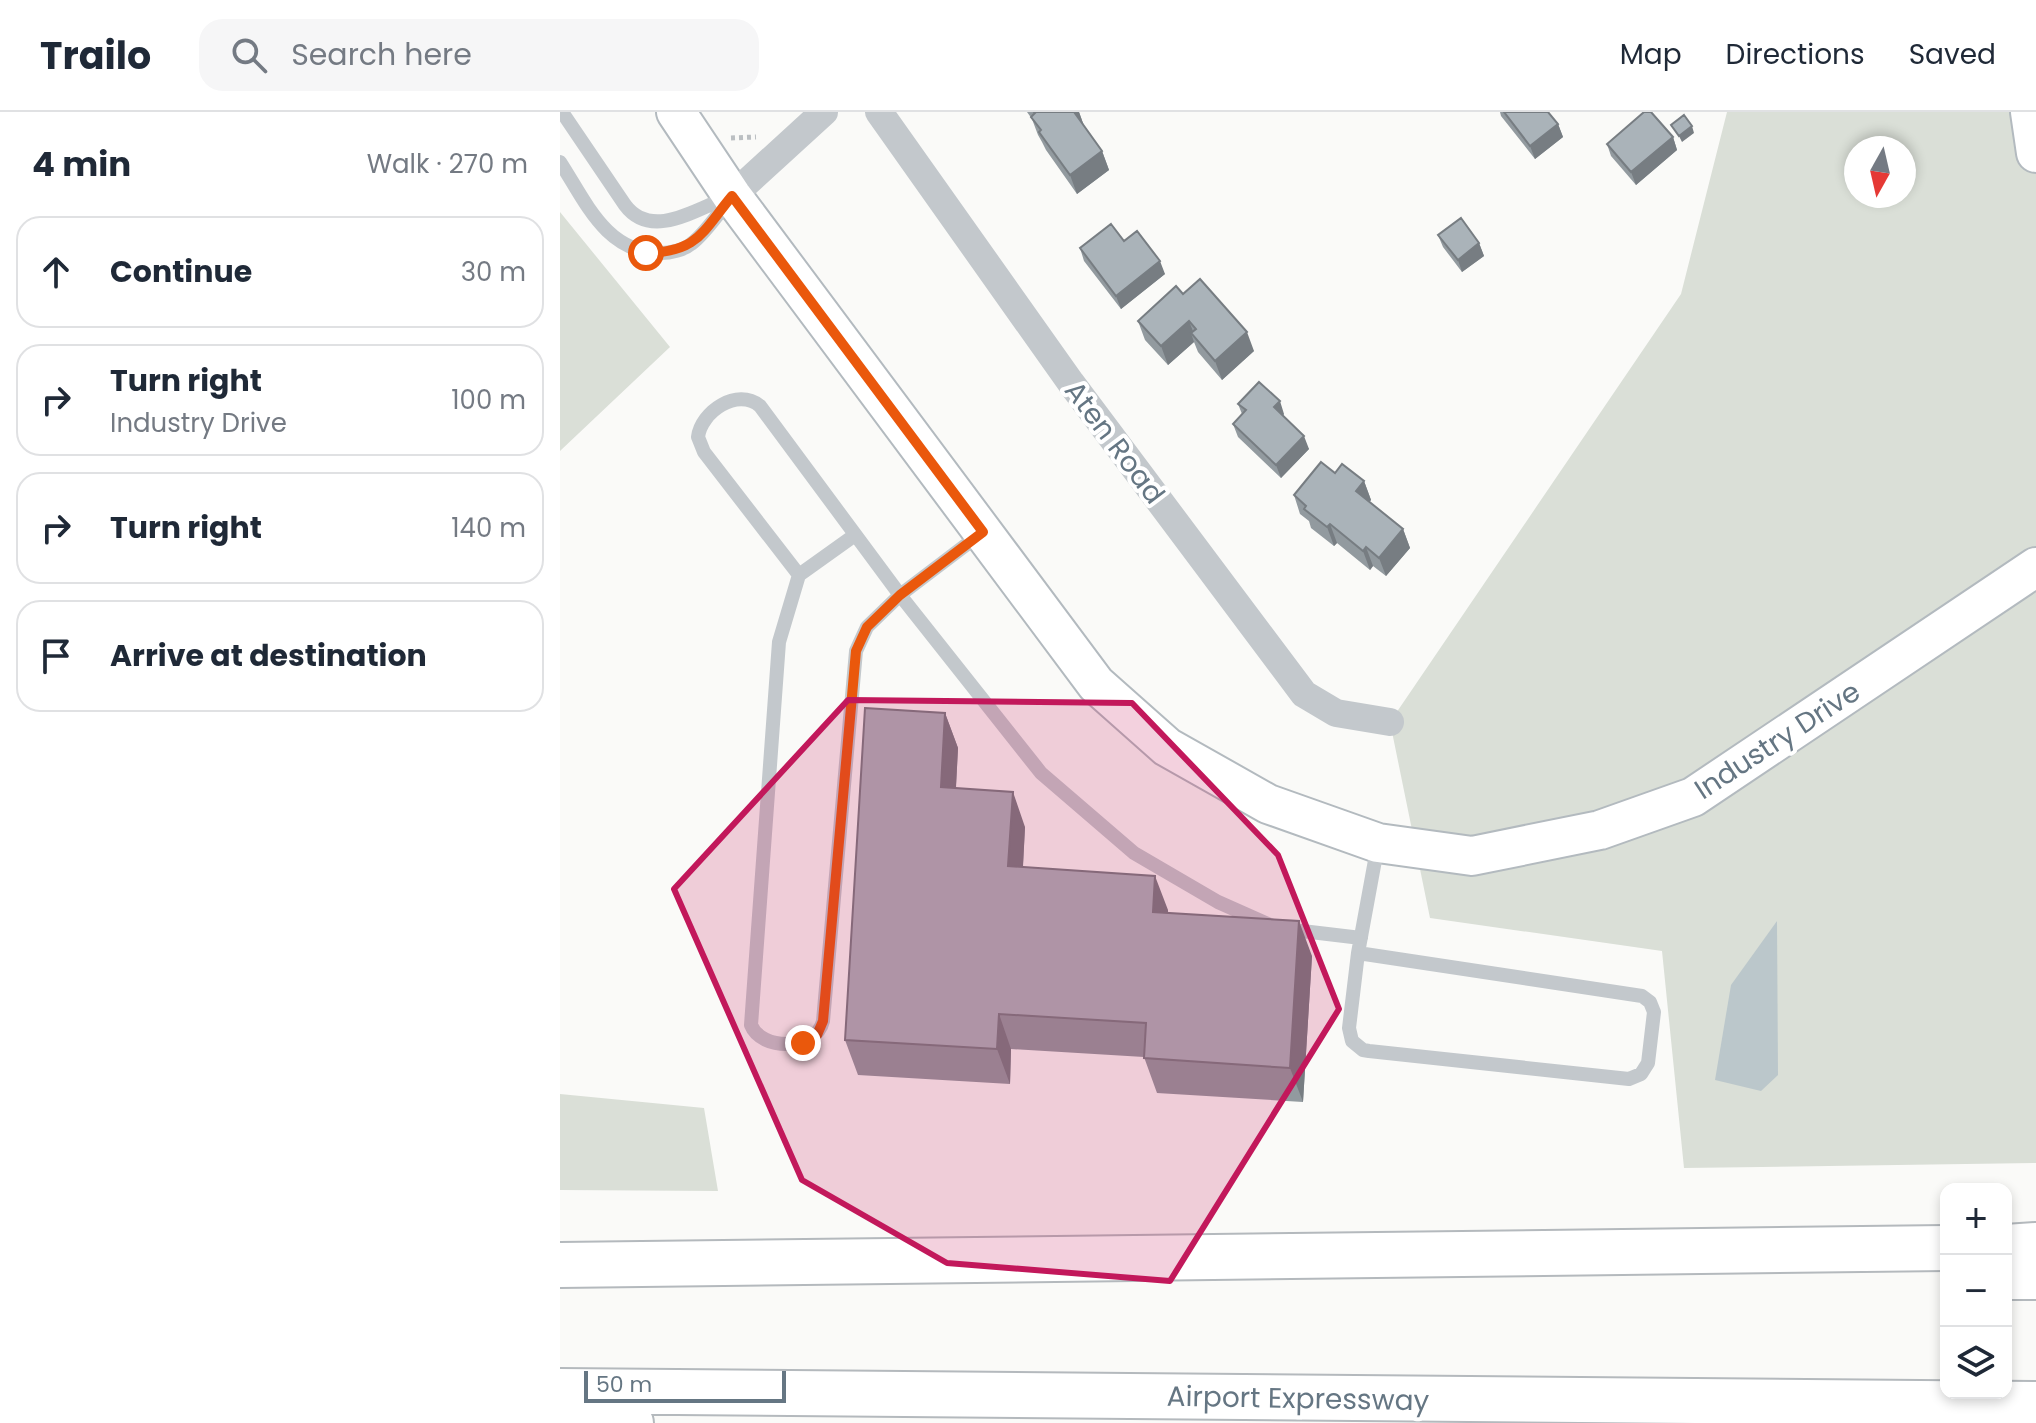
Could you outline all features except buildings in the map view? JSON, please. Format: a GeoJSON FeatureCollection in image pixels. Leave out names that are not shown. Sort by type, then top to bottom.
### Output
{"type":"FeatureCollection","features":[{"type":"Feature","properties":{"kind":"highway"},"geometry":{"type":"LineString","coordinates":[[2012,1247],[2036,1245]]}},
{"type":"Feature","properties":{"kind":"highway"},"geometry":{"type":"LineString","coordinates":[[560,1265],[1940,1248]]}},
{"type":"Feature","properties":{"kind":"highway"},"geometry":{"type":"LineString","coordinates":[[560,1265],[1940,1277]]}},
{"type":"Feature","properties":{"kind":"highway"},"geometry":{"type":"LineString","coordinates":[[2012,1277],[2036,1277]]}},
{"type":"Feature","properties":{"kind":"highway","name":"Airport Expressway"},"geometry":{"type":"LineString","coordinates":[[560,1391],[2036,1404]]}},
{"type":"Feature","properties":{"kind":"highway"},"geometry":{"type":"LineString","coordinates":[[560,1418],[631,1423]]}},
{"type":"Feature","properties":{"kind":"street","name":"Industry Drive"},"geometry":{"type":"LineString","coordinates":[[676,112],[732,196],[1096,684],[1167,747],[1268,804],[1378,843],[1472,856],[1600,830],[1693,797],[2036,567]]}},
{"type":"Feature","properties":{"kind":"street"},"geometry":{"type":"LineString","coordinates":[[732,196],[824,112]]}},
{"type":"Feature","properties":{"kind":"street","name":"Aten Road"},"geometry":{"type":"LineString","coordinates":[[879,112],[1071,383],[1304,694],[1336,713],[1390,722]]}},
{"type":"Feature","properties":{"kind":"street"},"geometry":{"type":"LineString","coordinates":[[2030,112],[2036,153]]}},
{"type":"Feature","properties":{"kind":"lane"},"geometry":{"type":"LineString","coordinates":[[562,112],[632,214],[642,221],[666,222],[732,196]]}},
{"type":"Feature","properties":{"kind":"lane"},"geometry":{"type":"LineString","coordinates":[[593,158],[564,168],[605,230],[624,245],[646,253],[669,253],[691,245],[732,196]]}},
{"type":"Feature","properties":{"kind":"lane"},"geometry":{"type":"LineString","coordinates":[[799,575],[699,445],[699,429],[703,422],[728,401],[748,398],[760,406],[900,595],[1041,773],[1134,853],[1218,902],[1277,928],[1361,938]]}},
{"type":"Feature","properties":{"kind":"lane"},"geometry":{"type":"LineString","coordinates":[[855,535],[799,575],[779,642],[751,1025],[756,1035],[766,1040],[803,1043],[821,1029],[856,651],[867,627],[900,595],[983,532]]}},
{"type":"Feature","properties":{"kind":"lane"},"geometry":{"type":"LineString","coordinates":[[1358,953],[1642,996],[1650,1002],[1654,1012],[1648,1063],[1641,1074],[1629,1079],[1363,1050],[1352,1041],[1349,1028],[1358,953],[1378,843]]}},
{"type":"Feature","properties":{"kind":"path"},"geometry":{"type":"LineString","coordinates":[[724,129],[730,138],[755,139],[765,130]]}},
{"type":"Feature","properties":{"kind":"highlighted area"},"geometry":{"type":"Polygon","coordinates":[[[848,700],[1132,703],[1278,855],[1339,1009],[1170,1281],[947,1263],[802,1180],[674,889],[848,700]]]}},
{"type":"Feature","properties":{"kind":"shaded area"},"geometry":{"type":"Polygon","coordinates":[[[1727,112],[2036,112],[2036,1163],[1684,1168],[1662,951],[1430,918],[1390,722],[1681,294],[1727,112]]]}},
{"type":"Feature","properties":{"kind":"shaded area"},"geometry":{"type":"Polygon","coordinates":[[[560,212],[670,347],[560,451],[560,212]]]}},
{"type":"Feature","properties":{"kind":"shaded area"},"geometry":{"type":"Polygon","coordinates":[[[1777,921],[1778,1075],[1761,1091],[1715,1080],[1731,985],[1777,921]]]}},
{"type":"Feature","properties":{"kind":"shaded area"},"geometry":{"type":"Polygon","coordinates":[[[560,1094],[704,1108],[718,1191],[560,1190],[560,1094]]]}},
{"type":"Feature","properties":{"kind":"route"},"geometry":{"type":"LineString","coordinates":[[646,253],[669,253],[691,245],[732,196],[983,532],[900,595],[867,627],[856,651],[823,1021],[817,1035],[803,1043]]}}]}
